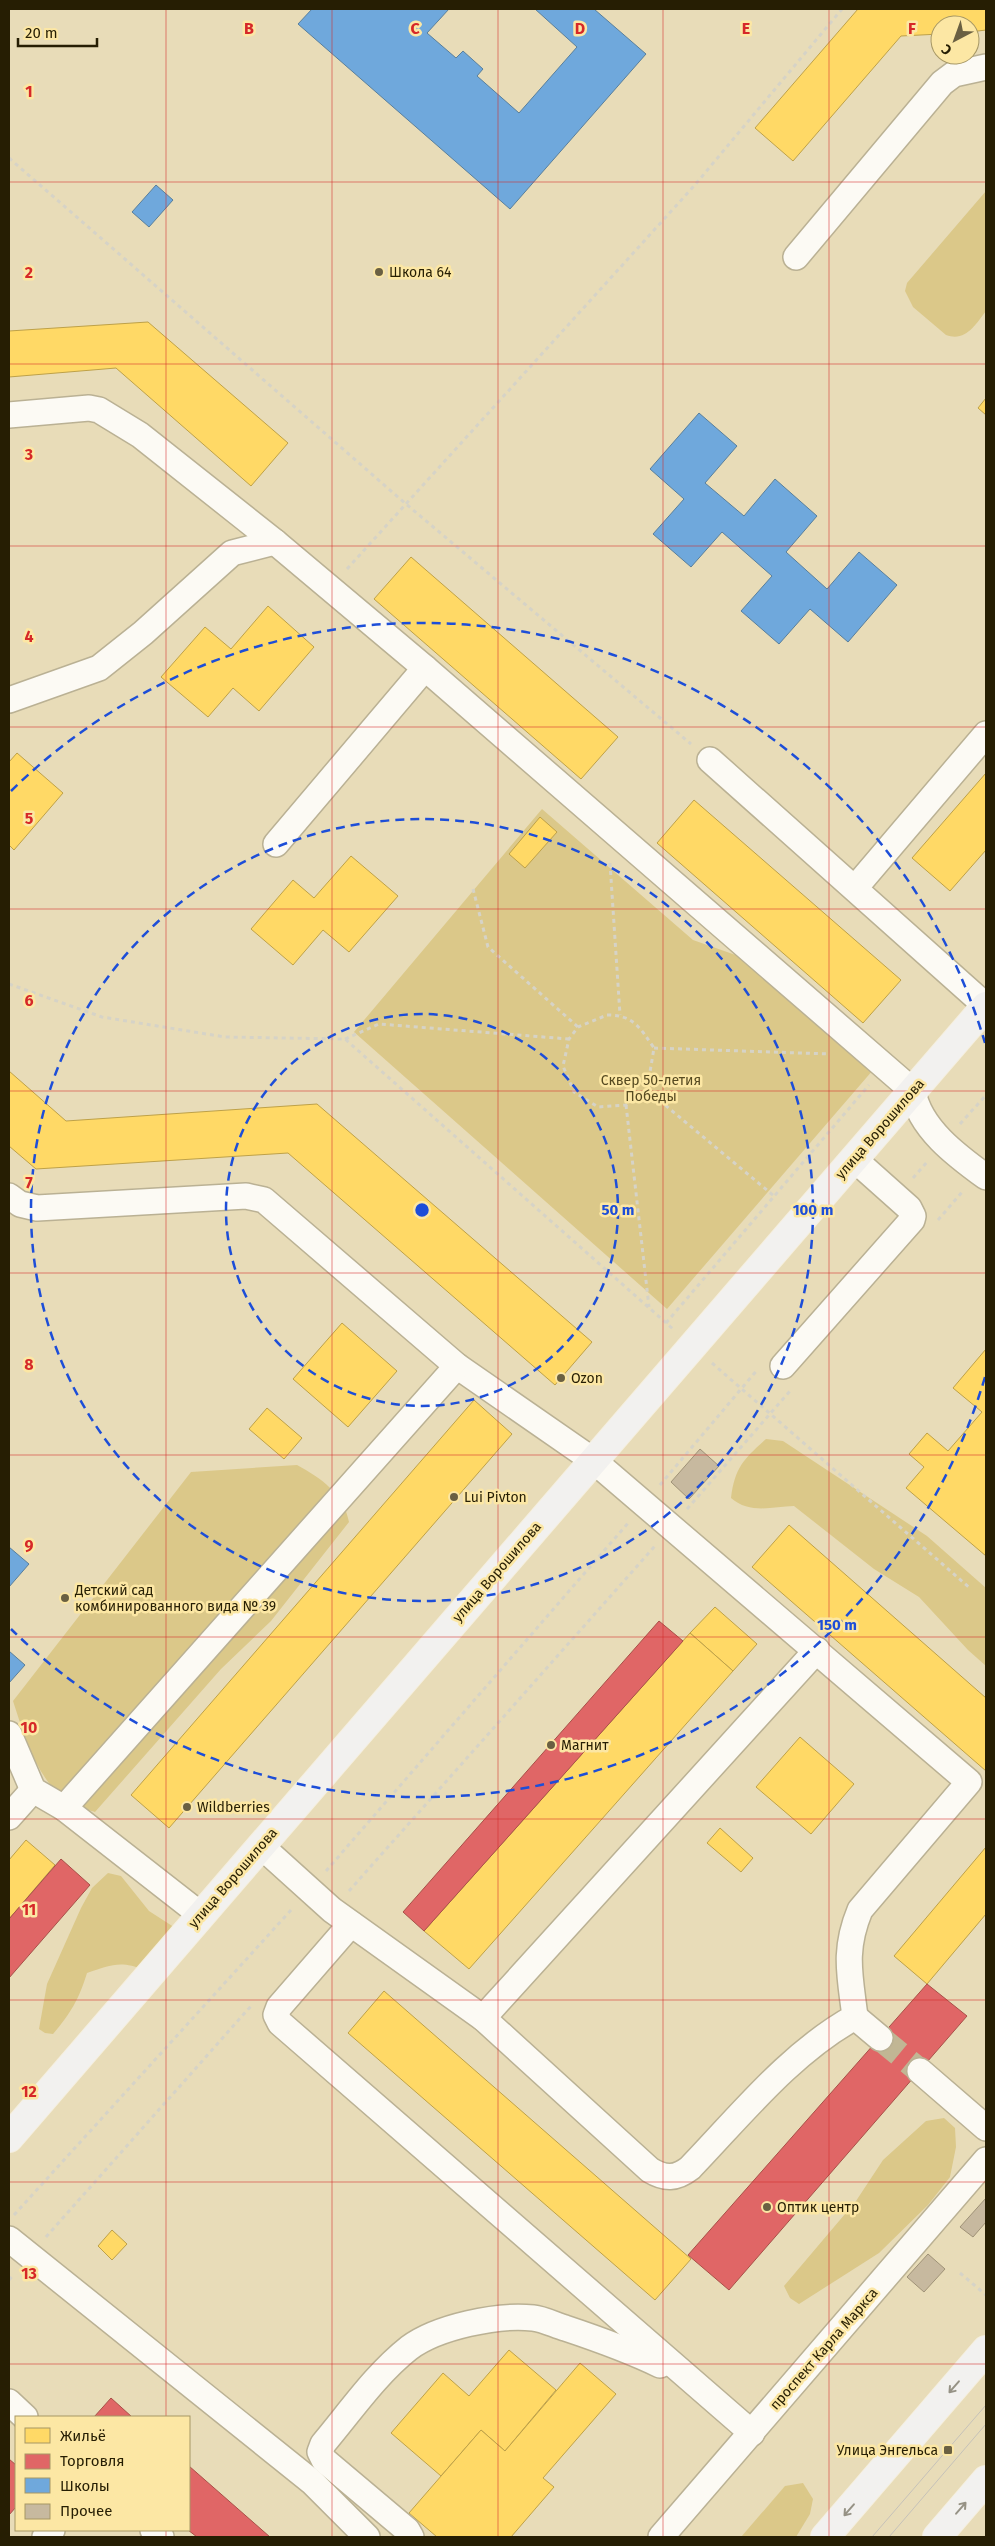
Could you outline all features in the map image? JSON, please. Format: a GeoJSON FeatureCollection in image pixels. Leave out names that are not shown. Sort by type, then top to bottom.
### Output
{"type":"FeatureCollection","features":[{"type":"Feature","properties":{"kind":"main road","name":"улица Ворошилова"},"geometry":{"type":"LineString","coordinates":[[9,2138],[986,1006]]}},
{"type":"Feature","properties":{"kind":"main road"},"geometry":{"type":"LineString","coordinates":[[825,2537],[986,2350]]}},
{"type":"Feature","properties":{"kind":"main road"},"geometry":{"type":"LineString","coordinates":[[937,2537],[986,2480]]}},
{"type":"Feature","properties":{"kind":"street"},"geometry":{"type":"LineString","coordinates":[[796,257],[942,83],[954,74],[986,68]]}},
{"type":"Feature","properties":{"kind":"street"},"geometry":{"type":"LineString","coordinates":[[9,414],[79,407],[99,410],[140,435],[275,542],[425,668],[913,1091],[915,1106],[922,1118],[944,1142],[983,1174]]}},
{"type":"Feature","properties":{"kind":"street"},"geometry":{"type":"LineString","coordinates":[[9,700],[99,668],[143,633],[232,553],[275,542]]}},
{"type":"Feature","properties":{"kind":"street"},"geometry":{"type":"LineString","coordinates":[[276,844],[425,668]]}},
{"type":"Feature","properties":{"kind":"street"},"geometry":{"type":"LineString","coordinates":[[855,888],[986,734]]}},
{"type":"Feature","properties":{"kind":"street"},"geometry":{"type":"LineString","coordinates":[[710,760],[986,1006]]}},
{"type":"Feature","properties":{"kind":"street"},"geometry":{"type":"LineString","coordinates":[[780,1372],[910,1224],[913,1216],[912,1211],[854,1159]]}},
{"type":"Feature","properties":{"kind":"street"},"geometry":{"type":"LineString","coordinates":[[9,1196],[20,1204],[37,1208],[246,1196],[264,1200],[457,1366],[594,1460],[818,1650],[969,1782],[860,1910],[850,1933],[848,1956],[855,2017],[880,2038]]}},
{"type":"Feature","properties":{"kind":"street"},"geometry":{"type":"LineString","coordinates":[[64,1808],[457,1366]]}},
{"type":"Feature","properties":{"kind":"street"},"geometry":{"type":"LineString","coordinates":[[483,2018],[818,1650]]}},
{"type":"Feature","properties":{"kind":"street"},"geometry":{"type":"LineString","coordinates":[[9,1734],[33,1790],[64,1808],[201,1915]]}},
{"type":"Feature","properties":{"kind":"street"},"geometry":{"type":"LineString","coordinates":[[9,1817],[33,1790]]}},
{"type":"Feature","properties":{"kind":"street"},"geometry":{"type":"LineString","coordinates":[[261,1846],[342,1917],[483,2018],[650,2170],[660,2176],[682,2175],[802,2052],[830,2031],[855,2017]]}},
{"type":"Feature","properties":{"kind":"street"},"geometry":{"type":"LineString","coordinates":[[342,1917],[279,2007],[276,2015],[277,2020],[752,2433]]}},
{"type":"Feature","properties":{"kind":"street"},"geometry":{"type":"LineString","coordinates":[[920,2071],[986,2128]]}},
{"type":"Feature","properties":{"kind":"street","name":"проспект Карла Маркса"},"geometry":{"type":"LineString","coordinates":[[661,2537],[986,2160]]}},
{"type":"Feature","properties":{"kind":"street"},"geometry":{"type":"LineString","coordinates":[[9,2239],[29,2257],[312,2482],[368,2537]]}},
{"type":"Feature","properties":{"kind":"street"},"geometry":{"type":"LineString","coordinates":[[411,2537],[407,2530],[324,2460],[320,2452],[323,2444],[375,2383],[410,2348],[429,2336],[466,2325],[502,2318],[534,2318],[627,2349],[692,2381]]}},
{"type":"Feature","properties":{"kind":"street"},"geometry":{"type":"LineString","coordinates":[[9,2402],[24,2416]]}},
{"type":"Feature","properties":{"kind":"path"},"geometry":{"type":"LineString","coordinates":[[329,588],[694,186],[842,9]]}},
{"type":"Feature","properties":{"kind":"path"},"geometry":{"type":"LineString","coordinates":[[9,158],[406,504],[710,760]]}},
{"type":"Feature","properties":{"kind":"path"},"geometry":{"type":"LineString","coordinates":[[608,827],[620,1015]]}},
{"type":"Feature","properties":{"kind":"path"},"geometry":{"type":"LineString","coordinates":[[473,889],[488,948],[578,1027]]}},
{"type":"Feature","properties":{"kind":"path"},"geometry":{"type":"LineString","coordinates":[[9,984],[102,1017],[225,1037],[345,1039],[379,1024],[568,1039]]}},
{"type":"Feature","properties":{"kind":"path"},"geometry":{"type":"LineString","coordinates":[[607,1015],[620,1015],[636,1024],[654,1048],[646,1090],[626,1106],[598,1107],[574,1092],[563,1066],[568,1039],[578,1027],[607,1015]]}},
{"type":"Feature","properties":{"kind":"path"},"geometry":{"type":"LineString","coordinates":[[345,1039],[741,1390],[971,1589]]}},
{"type":"Feature","properties":{"kind":"path"},"geometry":{"type":"LineString","coordinates":[[654,1048],[878,1061]]}},
{"type":"Feature","properties":{"kind":"path"},"geometry":{"type":"LineString","coordinates":[[666,1323],[774,1196],[878,1061]]}},
{"type":"Feature","properties":{"kind":"path"},"geometry":{"type":"LineString","coordinates":[[646,1090],[774,1196]]}},
{"type":"Feature","properties":{"kind":"path"},"geometry":{"type":"LineString","coordinates":[[896,1197],[986,1094]]}},
{"type":"Feature","properties":{"kind":"path"},"geometry":{"type":"LineString","coordinates":[[626,1106],[649,1308]]}},
{"type":"Feature","properties":{"kind":"path"},"geometry":{"type":"LineString","coordinates":[[934,1225],[983,1174]]}},
{"type":"Feature","properties":{"kind":"path"},"geometry":{"type":"LineString","coordinates":[[9,2221],[311,1889],[741,1390],[780,1372]]}},
{"type":"Feature","properties":{"kind":"path"},"geometry":{"type":"LineString","coordinates":[[342,1917],[672,1526],[771,1414],[780,1372]]}},
{"type":"Feature","properties":{"kind":"path"},"geometry":{"type":"LineString","coordinates":[[9,2280],[256,2000]]}},
{"type":"Feature","properties":{"kind":"path"},"geometry":{"type":"LineString","coordinates":[[960,2273],[986,2295]]}},
{"type":"Feature","properties":{"kind":"green space"},"geometry":{"type":"Polygon","coordinates":[[[986,191],[986,311],[969,331],[953,337],[946,335],[913,307],[905,291],[907,283],[986,191]]]}},
{"type":"Feature","properties":{"kind":"green space","name":"Сквер 50-летия Победы"},"geometry":{"type":"Polygon","coordinates":[[[542,809],[693,940],[744,958],[873,1070],[667,1309],[354,1032],[542,809]]]}},
{"type":"Feature","properties":{"kind":"green space"},"geometry":{"type":"Polygon","coordinates":[[[766,1439],[783,1441],[927,1536],[986,1588],[986,1666],[968,1650],[919,1597],[874,1569],[794,1506],[753,1508],[738,1503],[731,1498],[735,1479],[742,1464],[766,1439]]]}},
{"type":"Feature","properties":{"kind":"green space"},"geometry":{"type":"Polygon","coordinates":[[[297,1465],[323,1481],[337,1495],[349,1522],[271,1621],[221,1669],[95,1812],[79,1808],[64,1799],[43,1775],[35,1761],[13,1701],[191,1472],[297,1465]]]}},
{"type":"Feature","properties":{"kind":"green space"},"geometry":{"type":"Polygon","coordinates":[[[108,1873],[121,1876],[149,1911],[180,1931],[144,1970],[122,1964],[87,1973],[81,1991],[65,2019],[53,2034],[45,2033],[39,2029],[47,1984],[81,1908],[92,1888],[108,1873]]]}},
{"type":"Feature","properties":{"kind":"green space"},"geometry":{"type":"Polygon","coordinates":[[[944,2118],[955,2128],[956,2147],[950,2177],[928,2205],[879,2253],[799,2304],[790,2298],[784,2286],[856,2201],[883,2160],[926,2121],[944,2118]]]}},
{"type":"Feature","properties":{"kind":"green space"},"geometry":{"type":"Polygon","coordinates":[[[803,2483],[813,2499],[810,2514],[796,2537],[741,2537],[785,2486],[803,2483]]]}},
{"type":"Feature","properties":{"kind":"building: Жильё"},"geometry":{"type":"Polygon","coordinates":[[[858,9],[986,9],[986,30],[980,31],[980,15],[930,15],[930,35],[901,36],[793,161],[755,128],[858,9]]]}},
{"type":"Feature","properties":{"kind":"building: Жильё"},"geometry":{"type":"Polygon","coordinates":[[[148,322],[288,443],[251,486],[116,368],[9,377],[9,331],[148,322]]]}},
{"type":"Feature","properties":{"kind":"building: Жильё"},"geometry":{"type":"Polygon","coordinates":[[[986,398],[986,415],[978,408],[986,398]]]}},
{"type":"Feature","properties":{"kind":"building: Жильё"},"geometry":{"type":"Polygon","coordinates":[[[411,557],[618,737],[581,779],[374,599],[411,557]]]}},
{"type":"Feature","properties":{"kind":"building: Жильё"},"geometry":{"type":"Polygon","coordinates":[[[268,606],[314,647],[259,711],[233,688],[208,717],[161,677],[205,627],[231,649],[268,606]]]}},
{"type":"Feature","properties":{"kind":"building: Жильё"},"geometry":{"type":"Polygon","coordinates":[[[17,753],[63,793],[14,850],[9,845],[9,762],[17,753]]]}},
{"type":"Feature","properties":{"kind":"building: Жильё"},"geometry":{"type":"Polygon","coordinates":[[[986,773],[986,850],[950,891],[912,858],[986,773]]]}},
{"type":"Feature","properties":{"kind":"building: Жильё"},"geometry":{"type":"Polygon","coordinates":[[[694,800],[901,980],[863,1023],[657,843],[694,800]]]}},
{"type":"Feature","properties":{"kind":"building: Жильё"},"geometry":{"type":"Polygon","coordinates":[[[540,817],[557,832],[525,868],[509,854],[540,817]]]}},
{"type":"Feature","properties":{"kind":"building: Жильё"},"geometry":{"type":"Polygon","coordinates":[[[351,856],[398,896],[349,952],[323,930],[293,965],[251,929],[293,880],[314,898],[351,856]]]}},
{"type":"Feature","properties":{"kind":"building: Жильё"},"geometry":{"type":"Polygon","coordinates":[[[9,1071],[66,1121],[317,1104],[592,1342],[555,1385],[288,1153],[36,1169],[9,1146],[9,1071]]]}},
{"type":"Feature","properties":{"kind":"building: Жильё"},"geometry":{"type":"Polygon","coordinates":[[[342,1323],[397,1371],[348,1427],[293,1379],[342,1323]]]}},
{"type":"Feature","properties":{"kind":"building: Жильё"},"geometry":{"type":"Polygon","coordinates":[[[986,1349],[986,1556],[906,1488],[924,1467],[909,1454],[927,1433],[948,1451],[982,1412],[953,1388],[986,1349]]]}},
{"type":"Feature","properties":{"kind":"building: Жильё"},"geometry":{"type":"Polygon","coordinates":[[[474,1400],[512,1434],[169,1828],[131,1795],[474,1400]]]}},
{"type":"Feature","properties":{"kind":"building: Жильё"},"geometry":{"type":"Polygon","coordinates":[[[267,1408],[302,1438],[284,1459],[249,1429],[267,1408]]]}},
{"type":"Feature","properties":{"kind":"building: Жильё"},"geometry":{"type":"Polygon","coordinates":[[[789,1525],[986,1698],[986,1771],[752,1567],[789,1525]]]}},
{"type":"Feature","properties":{"kind":"building: Жильё"},"geometry":{"type":"Polygon","coordinates":[[[715,1607],[757,1644],[733,1671],[690,1633],[715,1607]]]}},
{"type":"Feature","properties":{"kind":"building: Жильё"},"geometry":{"type":"Polygon","coordinates":[[[690,1633],[733,1671],[469,1969],[424,1931],[690,1633]]]}},
{"type":"Feature","properties":{"kind":"building: Жильё"},"geometry":{"type":"Polygon","coordinates":[[[800,1737],[854,1784],[811,1834],[756,1787],[800,1737]]]}},
{"type":"Feature","properties":{"kind":"building: Жильё"},"geometry":{"type":"Polygon","coordinates":[[[720,1828],[753,1858],[741,1872],[707,1843],[720,1828]]]}},
{"type":"Feature","properties":{"kind":"building: Жильё"},"geometry":{"type":"Polygon","coordinates":[[[26,1840],[55,1865],[9,1919],[9,1860],[26,1840]]]}},
{"type":"Feature","properties":{"kind":"building: Жильё"},"geometry":{"type":"Polygon","coordinates":[[[986,1847],[986,1914],[927,1984],[894,1956],[986,1847]]]}},
{"type":"Feature","properties":{"kind":"building: Жильё"},"geometry":{"type":"Polygon","coordinates":[[[384,1991],[691,2259],[655,2300],[348,2033],[384,1991]]]}},
{"type":"Feature","properties":{"kind":"building: Жильё"},"geometry":{"type":"Polygon","coordinates":[[[112,2230],[127,2244],[112,2260],[98,2246],[112,2230]]]}},
{"type":"Feature","properties":{"kind":"building: Жильё"},"geometry":{"type":"Polygon","coordinates":[[[509,2350],[556,2390],[505,2451],[481,2430],[441,2476],[391,2433],[443,2373],[469,2396],[509,2350]]]}},
{"type":"Feature","properties":{"kind":"building: Жильё"},"geometry":{"type":"Polygon","coordinates":[[[580,2363],[616,2394],[543,2478],[554,2487],[511,2537],[437,2537],[409,2513],[481,2430],[505,2451],[580,2363]]]}},
{"type":"Feature","properties":{"kind":"building: Торговля"},"geometry":{"type":"Polygon","coordinates":[[[659,1621],[683,1641],[424,1931],[403,1912],[659,1621]]]}},
{"type":"Feature","properties":{"kind":"building: Торговля"},"geometry":{"type":"Polygon","coordinates":[[[61,1859],[90,1885],[9,1978],[9,1919],[61,1859]]]}},
{"type":"Feature","properties":{"kind":"building: Торговля"},"geometry":{"type":"Polygon","coordinates":[[[927,1984],[967,2016],[729,2290],[688,2255],[927,1984]]]}},
{"type":"Feature","properties":{"kind":"building: Торговля"},"geometry":{"type":"Polygon","coordinates":[[[111,2398],[131,2416],[95,2416],[111,2398]]]}},
{"type":"Feature","properties":{"kind":"building: Торговля"},"geometry":{"type":"Polygon","coordinates":[[[9,2459],[15,2464],[15,2508],[9,2515],[9,2459]]]}},
{"type":"Feature","properties":{"kind":"building: Торговля"},"geometry":{"type":"Polygon","coordinates":[[[190,2467],[270,2537],[197,2537],[189,2531],[190,2467]]]}},
{"type":"Feature","properties":{"kind":"building: Школы"},"geometry":{"type":"Polygon","coordinates":[[[312,9],[449,9],[427,33],[456,58],[463,51],[483,69],[477,76],[519,113],[577,47],[535,9],[594,9],[646,54],[510,209],[298,24],[312,9]]]}},
{"type":"Feature","properties":{"kind":"building: Школы"},"geometry":{"type":"Polygon","coordinates":[[[156,185],[173,200],[149,227],[132,212],[156,185]]]}},
{"type":"Feature","properties":{"kind":"building: Школы"},"geometry":{"type":"Polygon","coordinates":[[[699,413],[737,446],[705,483],[744,516],[775,479],[817,516],[786,552],[827,589],[859,552],[897,585],[848,642],[810,609],[779,644],[741,611],[772,576],[722,532],[691,567],[653,534],[684,499],[650,469],[699,413]]]}},
{"type":"Feature","properties":{"kind":"building: Школы"},"geometry":{"type":"Polygon","coordinates":[[[9,1547],[29,1564],[9,1587],[9,1547]]]}},
{"type":"Feature","properties":{"kind":"building: Школы"},"geometry":{"type":"Polygon","coordinates":[[[9,1651],[25,1665],[9,1683],[9,1651]]]}},
{"type":"Feature","properties":{"kind":"building: Прочее"},"geometry":{"type":"Polygon","coordinates":[[[700,1449],[719,1466],[689,1499],[671,1482],[700,1449]]]}},
{"type":"Feature","properties":{"kind":"building: Прочее"},"geometry":{"type":"Polygon","coordinates":[[[986,2198],[986,2222],[973,2237],[960,2227],[986,2198]]]}},
{"type":"Feature","properties":{"kind":"building: Прочее"},"geometry":{"type":"Polygon","coordinates":[[[928,2254],[945,2269],[924,2292],[907,2277],[928,2254]]]}},
{"type":"Feature","properties":{"kind":"tunnel"},"geometry":{"type":"LineString","coordinates":[[880,2038],[920,2071]]}},
{"type":"Feature","properties":{"kind":"tram line"},"geometry":{"type":"LineString","coordinates":[[872,2537],[986,2405]]}},
{"type":"Feature","properties":{"kind":"tram line"},"geometry":{"type":"LineString","coordinates":[[889,2537],[986,2424]]}},
{"type":"Feature","properties":{"kind":"place","name":"Школа 64"},"geometry":{"type":"Point","coordinates":[379,272]}},
{"type":"Feature","properties":{"kind":"place","name":"Ozon"},"geometry":{"type":"Point","coordinates":[561,1378]}},
{"type":"Feature","properties":{"kind":"place","name":"Lui Pivton"},"geometry":{"type":"Point","coordinates":[454,1497]}},
{"type":"Feature","properties":{"kind":"place","name":"Детский сад комбинированного вида № 39"},"geometry":{"type":"Point","coordinates":[65,1598]}},
{"type":"Feature","properties":{"kind":"place","name":"Магнит"},"geometry":{"type":"Point","coordinates":[551,1745]}},
{"type":"Feature","properties":{"kind":"place","name":"Wildberries"},"geometry":{"type":"Point","coordinates":[187,1807]}},
{"type":"Feature","properties":{"kind":"place","name":"Оптик центр"},"geometry":{"type":"Point","coordinates":[767,2207]}},
{"type":"Feature","properties":{"kind":"place","name":"Улица Энгельса"},"geometry":{"type":"Point","coordinates":[948,2450]}}]}
